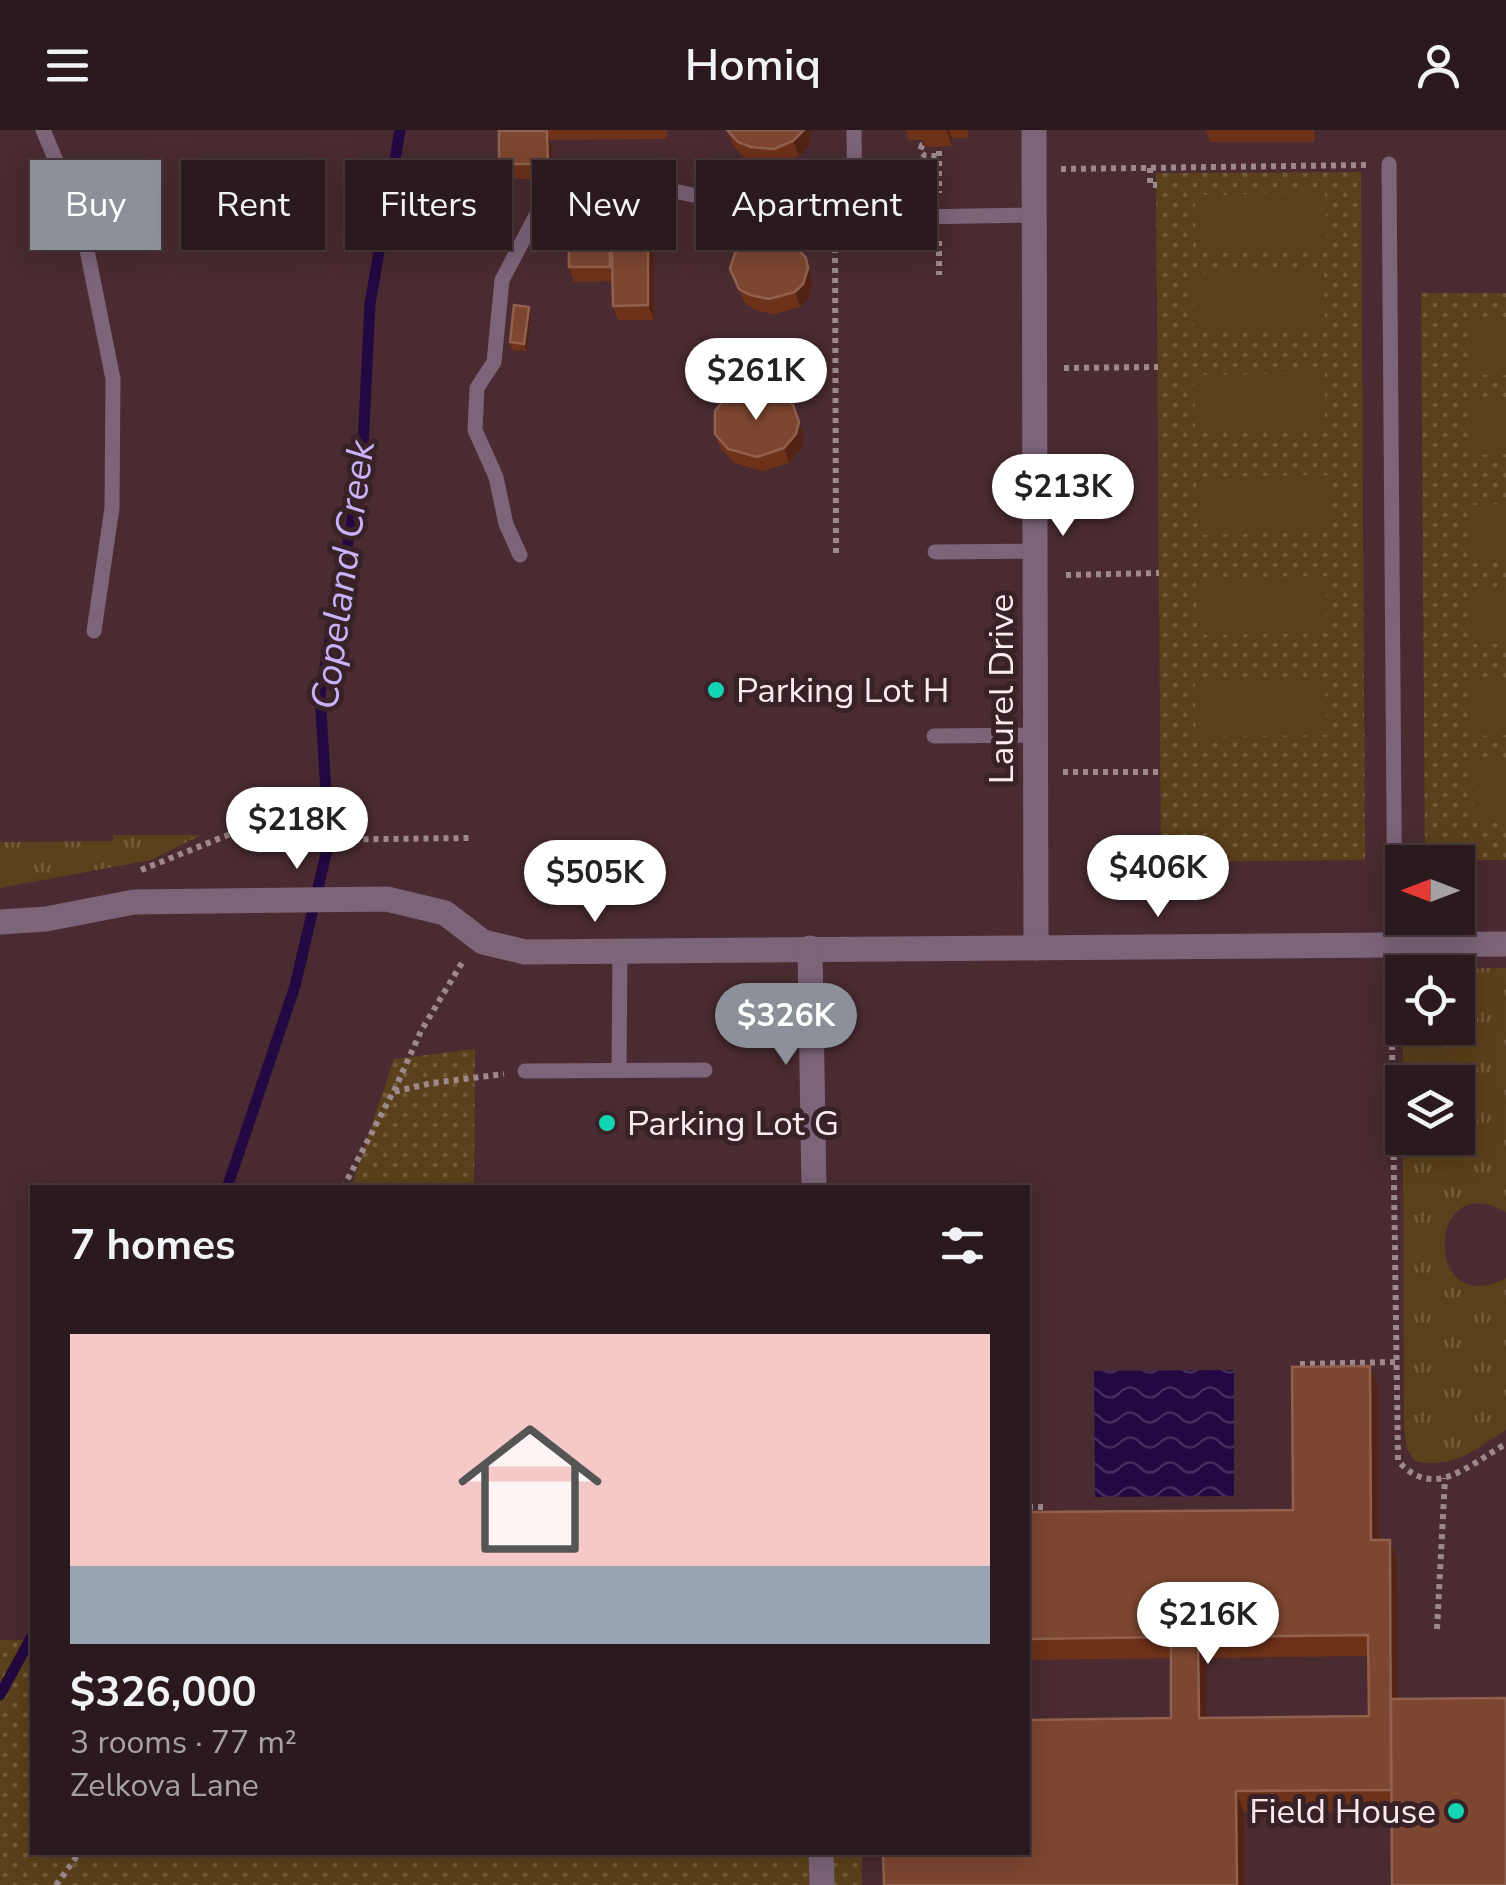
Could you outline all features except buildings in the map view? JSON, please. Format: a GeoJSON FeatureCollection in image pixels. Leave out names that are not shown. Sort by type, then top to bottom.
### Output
{"type":"FeatureCollection","features":[{"type":"Feature","properties":{"kind":"street","name":"Laurel Drive"},"geometry":{"type":"LineString","coordinates":[[1034,130],[1036,948]]}},
{"type":"Feature","properties":{"kind":"street"},"geometry":{"type":"LineString","coordinates":[[0,922],[46,919],[134,902],[387,899],[445,913],[483,942],[524,952],[1506,944]]}},
{"type":"Feature","properties":{"kind":"street"},"geometry":{"type":"LineString","coordinates":[[810,948],[814,1185]]}},
{"type":"Feature","properties":{"kind":"street"},"geometry":{"type":"LineString","coordinates":[[821,1855],[822,1885]]}},
{"type":"Feature","properties":{"kind":"lane"},"geometry":{"type":"LineString","coordinates":[[44,130],[81,220],[114,379],[112,508],[94,632]]}},
{"type":"Feature","properties":{"kind":"lane"},"geometry":{"type":"LineString","coordinates":[[854,130],[854,160]]}},
{"type":"Feature","properties":{"kind":"lane"},"geometry":{"type":"LineString","coordinates":[[1389,164],[1396,945]]}},
{"type":"Feature","properties":{"kind":"lane"},"geometry":{"type":"LineString","coordinates":[[520,555],[506,524],[496,476],[476,430],[477,388],[494,362],[502,280],[539,210],[586,172],[696,196]]}},
{"type":"Feature","properties":{"kind":"lane"},"geometry":{"type":"LineString","coordinates":[[937,217],[1034,215]]}},
{"type":"Feature","properties":{"kind":"lane"},"geometry":{"type":"LineString","coordinates":[[934,552],[1035,551]]}},
{"type":"Feature","properties":{"kind":"lane"},"geometry":{"type":"LineString","coordinates":[[934,736],[1036,734]]}},
{"type":"Feature","properties":{"kind":"lane"},"geometry":{"type":"LineString","coordinates":[[619,1070],[620,952]]}},
{"type":"Feature","properties":{"kind":"lane"},"geometry":{"type":"LineString","coordinates":[[525,1072],[705,1070]]}},
{"type":"Feature","properties":{"kind":"path"},"geometry":{"type":"LineString","coordinates":[[939,132],[939,181]]}},
{"type":"Feature","properties":{"kind":"path"},"geometry":{"type":"LineString","coordinates":[[939,143],[922,145],[920,151],[925,156],[939,156]]}},
{"type":"Feature","properties":{"kind":"path"},"geometry":{"type":"LineString","coordinates":[[1059,169],[1389,164]]}},
{"type":"Feature","properties":{"kind":"path"},"geometry":{"type":"LineString","coordinates":[[1150,168],[1150,185],[1157,185]]}},
{"type":"Feature","properties":{"kind":"path"},"geometry":{"type":"LineString","coordinates":[[835,250],[836,552]]}},
{"type":"Feature","properties":{"kind":"path"},"geometry":{"type":"LineString","coordinates":[[1060,368],[1158,367]]}},
{"type":"Feature","properties":{"kind":"path"},"geometry":{"type":"LineString","coordinates":[[1062,575],[1160,573]]}},
{"type":"Feature","properties":{"kind":"path"},"geometry":{"type":"LineString","coordinates":[[1063,772],[1161,772]]}},
{"type":"Feature","properties":{"kind":"path"},"geometry":{"type":"LineString","coordinates":[[233,833],[303,840],[469,838]]}},
{"type":"Feature","properties":{"kind":"path"},"geometry":{"type":"LineString","coordinates":[[345,1185],[421,1031],[463,960]]}},
{"type":"Feature","properties":{"kind":"path"},"geometry":{"type":"LineString","coordinates":[[1391,1045],[1398,1460],[1412,1476],[1429,1482],[1445,1478],[1506,1444]]}},
{"type":"Feature","properties":{"kind":"path"},"geometry":{"type":"LineString","coordinates":[[393,1092],[432,1082],[525,1072]]}},
{"type":"Feature","properties":{"kind":"path"},"geometry":{"type":"LineString","coordinates":[[1300,1364],[1396,1362]]}},
{"type":"Feature","properties":{"kind":"path"},"geometry":{"type":"LineString","coordinates":[[1437,1629],[1445,1478]]}},
{"type":"Feature","properties":{"kind":"path"},"geometry":{"type":"LineString","coordinates":[[1030,1507],[1048,1507]]}},
{"type":"Feature","properties":{"kind":"path"},"geometry":{"type":"LineString","coordinates":[[56,1885],[78,1855]]}},
{"type":"Feature","properties":{"kind":"shaded area"},"geometry":{"type":"Polygon","coordinates":[[[0,130],[1506,130],[1506,1885],[0,1885],[0,130]]]}},
{"type":"Feature","properties":{"kind":"green space"},"geometry":{"type":"Polygon","coordinates":[[[1361,172],[1365,860],[1161,862],[1156,173],[1361,172]]]}},
{"type":"Feature","properties":{"kind":"green space"},"geometry":{"type":"Polygon","coordinates":[[[1325,193],[1327,250],[1196,252],[1195,195],[1325,193]]]}},
{"type":"Feature","properties":{"kind":"green space"},"geometry":{"type":"Polygon","coordinates":[[[1324,271],[1325,329],[1194,331],[1193,274],[1324,271]]]}},
{"type":"Feature","properties":{"kind":"green space"},"geometry":{"type":"Polygon","coordinates":[[[1421,293],[1506,293],[1506,860],[1475,860],[1475,845],[1425,845],[1421,293]]]}},
{"type":"Feature","properties":{"kind":"green space"},"geometry":{"type":"Polygon","coordinates":[[[1506,317],[1506,375],[1472,375],[1471,318],[1506,317]]]}},
{"type":"Feature","properties":{"kind":"green space"},"geometry":{"type":"Polygon","coordinates":[[[1325,373],[1325,430],[1195,432],[1194,375],[1325,373]]]}},
{"type":"Feature","properties":{"kind":"green space"},"geometry":{"type":"Polygon","coordinates":[[[1506,397],[1506,454],[1472,455],[1471,398],[1506,397]]]}},
{"type":"Feature","properties":{"kind":"green space"},"geometry":{"type":"Polygon","coordinates":[[[1327,475],[1328,532],[1198,535],[1196,477],[1327,475]]]}},
{"type":"Feature","properties":{"kind":"green space"},"geometry":{"type":"Polygon","coordinates":[[[1506,504],[1506,562],[1472,562],[1472,505],[1506,504]]]}},
{"type":"Feature","properties":{"kind":"green space"},"geometry":{"type":"Polygon","coordinates":[[[1326,576],[1327,633],[1197,635],[1196,578],[1326,576]]]}},
{"type":"Feature","properties":{"kind":"green space"},"geometry":{"type":"Polygon","coordinates":[[[1506,586],[1506,644],[1471,644],[1470,587],[1506,586]]]}},
{"type":"Feature","properties":{"kind":"green space"},"geometry":{"type":"Polygon","coordinates":[[[1325,678],[1327,735],[1196,737],[1195,680],[1325,678]]]}},
{"type":"Feature","properties":{"kind":"green space"},"geometry":{"type":"Polygon","coordinates":[[[1469,678],[1506,678],[1506,735],[1470,736],[1469,678]]]}},
{"type":"Feature","properties":{"kind":"green space"},"geometry":{"type":"Polygon","coordinates":[[[1473,760],[1506,760],[1506,817],[1474,817],[1473,760]]]}},
{"type":"Feature","properties":{"kind":"green space"},"geometry":{"type":"Polygon","coordinates":[[[113,835],[201,835],[151,860],[0,888],[0,842],[113,841],[113,835]]]}},
{"type":"Feature","properties":{"kind":"green space"},"geometry":{"type":"Polygon","coordinates":[[[1475,968],[1506,968],[1506,1212],[1479,1203],[1460,1209],[1449,1224],[1444,1244],[1448,1264],[1460,1280],[1479,1286],[1506,1278],[1506,1430],[1453,1460],[1429,1463],[1415,1461],[1407,1449],[1404,1428],[1403,1155],[1475,1155],[1475,1065],[1403,1065],[1403,1045],[1475,1045],[1475,968]]]}},
{"type":"Feature","properties":{"kind":"green space"},"geometry":{"type":"Polygon","coordinates":[[[475,1049],[474,1185],[352,1185],[394,1059],[475,1049]]]}},
{"type":"Feature","properties":{"kind":"green space"},"geometry":{"type":"Polygon","coordinates":[[[0,1640],[30,1640],[30,1855],[862,1855],[862,1885],[0,1885],[0,1640]]]}},
{"type":"Feature","properties":{"kind":"water"},"geometry":{"type":"Polygon","coordinates":[[[1234,1370],[1234,1496],[1095,1497],[1094,1371],[1234,1370]]]}},
{"type":"Feature","properties":{"kind":"waterway","name":"Copeland Creek"},"geometry":{"type":"LineString","coordinates":[[228,1185],[295,986],[329,841],[320,695],[362,466],[370,304],[400,130]]}},
{"type":"Feature","properties":{"kind":"waterway","name":"Copeland Creek"},"geometry":{"type":"LineString","coordinates":[[0,1695],[30,1640]]}},
{"type":"Feature","properties":{"kind":"place","name":"Parking Lot H"},"geometry":{"type":"Point","coordinates":[716,690]}},
{"type":"Feature","properties":{"kind":"place","name":"Parking Lot G"},"geometry":{"type":"Point","coordinates":[607,1123]}},
{"type":"Feature","properties":{"kind":"place","name":"Field House"},"geometry":{"type":"Point","coordinates":[1456,1811]}}]}
